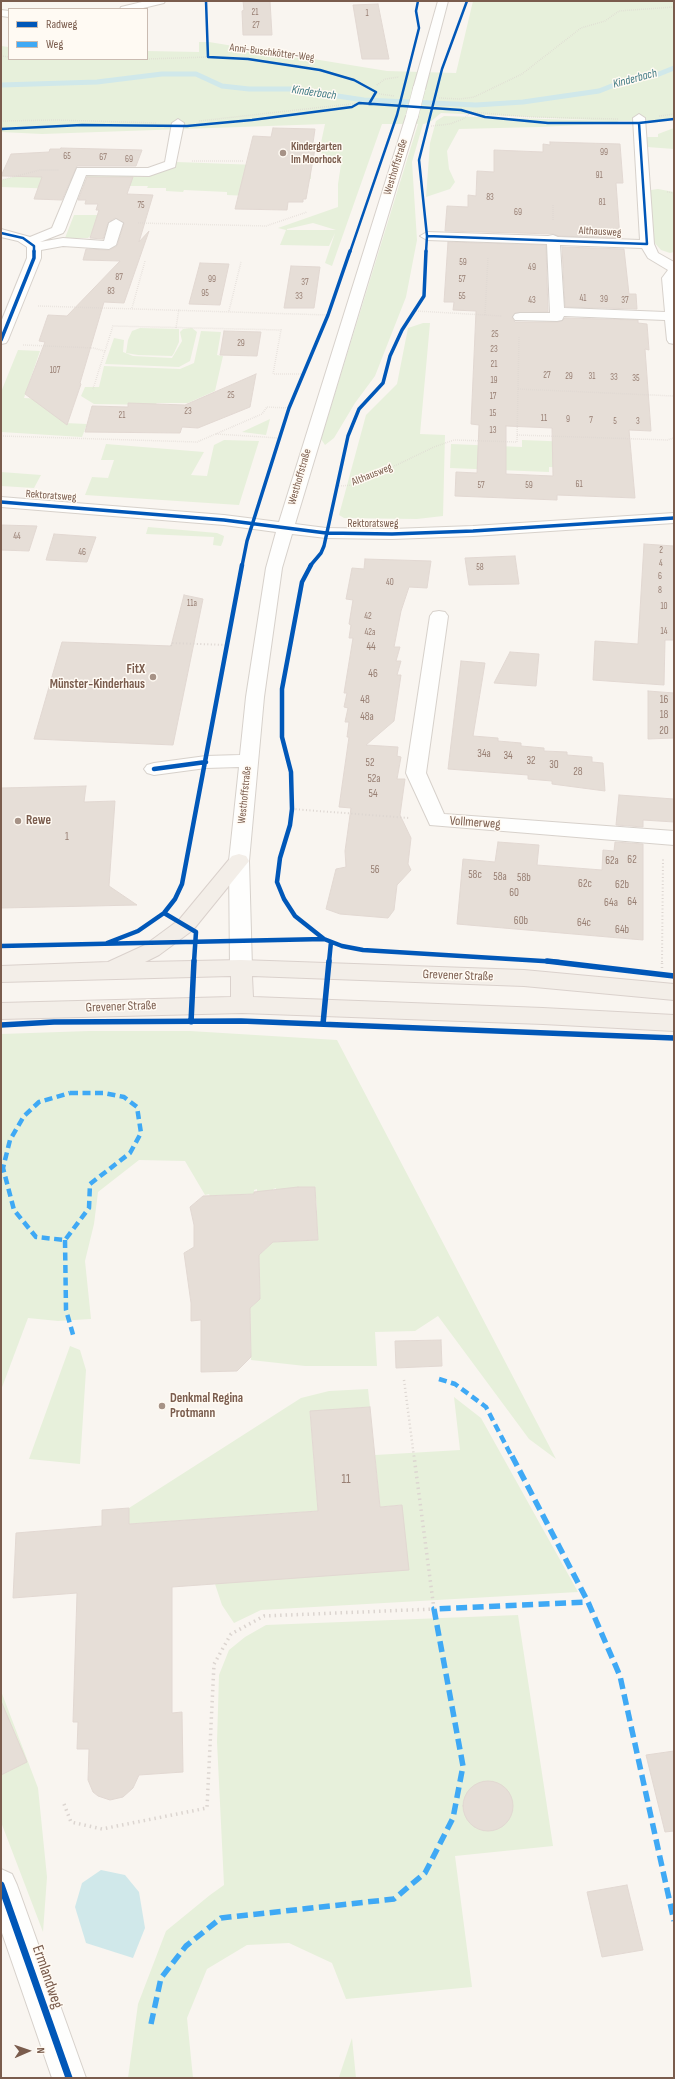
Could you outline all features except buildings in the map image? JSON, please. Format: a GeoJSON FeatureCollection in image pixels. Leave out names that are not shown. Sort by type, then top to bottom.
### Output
{"type":"FeatureCollection","features":[{"type":"Feature","properties":{"kind":"main road"},"geometry":{"type":"LineString","coordinates":[[103,970],[119,965],[152,950],[177,933],[189,921],[238,861]]}},
{"type":"Feature","properties":{"kind":"main road"},"geometry":{"type":"LineString","coordinates":[[241,968],[242,1004]]}},
{"type":"Feature","properties":{"kind":"main road","name":"Grevener Straße"},"geometry":{"type":"LineString","coordinates":[[1,974],[103,970],[241,968],[524,978],[674,992]]}},
{"type":"Feature","properties":{"kind":"main road","name":"Grevener Straße"},"geometry":{"type":"LineString","coordinates":[[1,1011],[242,1004],[543,1016],[674,1023]]}},
{"type":"Feature","properties":{"kind":"street"},"geometry":{"type":"LineString","coordinates":[[129,8],[160,1]]}},
{"type":"Feature","properties":{"kind":"street","name":"Westhoffstraße"},"geometry":{"type":"LineString","coordinates":[[241,968],[238,861],[255,697],[274,568],[412,116],[435,27],[444,1]]}},
{"type":"Feature","properties":{"kind":"street"},"geometry":{"type":"LineString","coordinates":[[639,120],[647,244],[653,255],[674,268]]}},
{"type":"Feature","properties":{"kind":"street"},"geometry":{"type":"LineString","coordinates":[[32,244],[58,230],[81,171],[149,172],[171,164],[178,124]]}},
{"type":"Feature","properties":{"kind":"street"},"geometry":{"type":"LineString","coordinates":[[1,233],[15,235],[32,244],[63,242],[108,245],[116,223]]}},
{"type":"Feature","properties":{"kind":"street","name":"Althausweg"},"geometry":{"type":"LineString","coordinates":[[427,236],[553,239],[647,244]]}},
{"type":"Feature","properties":{"kind":"street"},"geometry":{"type":"LineString","coordinates":[[520,317],[557,317],[553,239]]}},
{"type":"Feature","properties":{"kind":"street"},"geometry":{"type":"LineString","coordinates":[[1,340],[34,258],[32,244]]}},
{"type":"Feature","properties":{"kind":"street"},"geometry":{"type":"LineString","coordinates":[[674,272],[669,278],[674,340]]}},
{"type":"Feature","properties":{"kind":"street"},"geometry":{"type":"LineString","coordinates":[[557,312],[672,316]]}},
{"type":"Feature","properties":{"kind":"street","name":"Rektoratsweg"},"geometry":{"type":"LineString","coordinates":[[1,502],[139,519],[224,520],[326,534],[392,534],[473,531],[674,518]]}},
{"type":"Feature","properties":{"kind":"street","name":"Vollmerweg"},"geometry":{"type":"LineString","coordinates":[[439,616],[416,773],[437,820],[668,837]]}},
{"type":"Feature","properties":{"kind":"street"},"geometry":{"type":"LineString","coordinates":[[154,769],[206,762],[249,761]]}},
{"type":"Feature","properties":{"kind":"street","name":"Ermlandweg"},"geometry":{"type":"LineString","coordinates":[[1,1885],[69,2078]]}},
{"type":"Feature","properties":{"kind":"path"},"geometry":{"type":"LineString","coordinates":[[670,1],[674,3]]}},
{"type":"Feature","properties":{"kind":"path"},"geometry":{"type":"LineString","coordinates":[[433,98],[460,99],[474,97],[522,74],[581,28],[605,21],[619,10],[674,7]]}},
{"type":"Feature","properties":{"kind":"path"},"geometry":{"type":"LineString","coordinates":[[377,85],[385,79],[399,77]]}},
{"type":"Feature","properties":{"kind":"path"},"geometry":{"type":"LineString","coordinates":[[31,127],[178,124],[252,120],[352,107],[359,103]]}},
{"type":"Feature","properties":{"kind":"path"},"geometry":{"type":"LineString","coordinates":[[428,126],[450,124],[463,119],[472,112],[484,117],[536,122],[674,119]]}},
{"type":"Feature","properties":{"kind":"path"},"geometry":{"type":"LineString","coordinates":[[171,162],[243,161]]}},
{"type":"Feature","properties":{"kind":"path"},"geometry":{"type":"LineString","coordinates":[[1,180],[40,170],[81,171]]}},
{"type":"Feature","properties":{"kind":"path"},"geometry":{"type":"LineString","coordinates":[[116,223],[266,226],[307,212]]}},
{"type":"Feature","properties":{"kind":"path"},"geometry":{"type":"LineString","coordinates":[[485,315],[489,237]]}},
{"type":"Feature","properties":{"kind":"path"},"geometry":{"type":"LineString","coordinates":[[132,308],[145,261]]}},
{"type":"Feature","properties":{"kind":"path"},"geometry":{"type":"LineString","coordinates":[[229,311],[241,262]]}},
{"type":"Feature","properties":{"kind":"path"},"geometry":{"type":"LineString","coordinates":[[15,305],[179,309],[328,315]]}},
{"type":"Feature","properties":{"kind":"path"},"geometry":{"type":"LineString","coordinates":[[176,328],[179,309]]}},
{"type":"Feature","properties":{"kind":"path"},"geometry":{"type":"LineString","coordinates":[[416,310],[520,317],[517,435],[667,440],[674,438]]}},
{"type":"Feature","properties":{"kind":"path"},"geometry":{"type":"LineString","coordinates":[[92,389],[113,326],[280,330],[273,374],[301,374]]}},
{"type":"Feature","properties":{"kind":"path"},"geometry":{"type":"LineString","coordinates":[[19,345],[93,348],[105,352]]}},
{"type":"Feature","properties":{"kind":"path"},"geometry":{"type":"LineString","coordinates":[[518,389],[674,396]]}},
{"type":"Feature","properties":{"kind":"path"},"geometry":{"type":"LineString","coordinates":[[1,436],[197,442],[262,414],[267,407],[289,408]]}},
{"type":"Feature","properties":{"kind":"path"},"geometry":{"type":"LineString","coordinates":[[216,434],[278,438]]}},
{"type":"Feature","properties":{"kind":"path"},"geometry":{"type":"LineString","coordinates":[[171,646],[172,643],[227,644]]}},
{"type":"Feature","properties":{"kind":"path"},"geometry":{"type":"LineString","coordinates":[[292,809],[437,820]]}},
{"type":"Feature","properties":{"kind":"path"},"geometry":{"type":"LineString","coordinates":[[662,970],[668,837]]}},
{"type":"Feature","properties":{"kind":"path"},"geometry":{"type":"LineString","coordinates":[[64,1804],[71,1822],[102,1829],[207,1808],[214,1664],[230,1634],[264,1616],[434,1609],[404,1380]]}},
{"type":"Feature","properties":{"kind":"green space"},"geometry":{"type":"Polygon","coordinates":[[[473,1],[674,1],[674,120],[617,121],[621,123],[540,127],[459,129],[447,151],[449,169],[455,182],[450,189],[426,197],[430,143],[436,121],[444,116],[614,121],[441,113],[429,123],[423,124],[412,162],[417,240],[406,297],[375,376],[355,403],[334,438],[325,445],[321,439],[418,124],[382,124],[332,266],[325,263],[335,233],[329,246],[280,245],[286,230],[278,228],[338,207],[338,184],[342,158],[324,155],[319,152],[325,124],[42,134],[1,132],[1,46],[8,47],[8,60],[148,60],[148,51],[199,52],[199,42],[209,42],[387,71],[456,73],[473,1]],[[313,223],[287,230],[336,230],[313,223]]]}},
{"type":"Feature","properties":{"kind":"green space"},"geometry":{"type":"Polygon","coordinates":[[[674,128],[674,149],[647,147],[645,137],[658,137],[658,134],[674,128]]]}},
{"type":"Feature","properties":{"kind":"green space"},"geometry":{"type":"Polygon","coordinates":[[[177,162],[311,167],[311,179],[265,177],[247,196],[227,195],[227,192],[184,190],[183,192],[166,191],[166,188],[147,188],[148,186],[83,186],[90,169],[154,169],[177,162]]]}},
{"type":"Feature","properties":{"kind":"green space"},"geometry":{"type":"Polygon","coordinates":[[[42,170],[61,189],[1,187],[1,180],[42,170]]]}},
{"type":"Feature","properties":{"kind":"green space"},"geometry":{"type":"Polygon","coordinates":[[[658,189],[674,192],[674,252],[670,253],[661,250],[651,239],[648,194],[651,190],[658,189]]]}},
{"type":"Feature","properties":{"kind":"green space"},"geometry":{"type":"Polygon","coordinates":[[[74,215],[102,215],[95,232],[88,238],[65,238],[74,215]]]}},
{"type":"Feature","properties":{"kind":"green space"},"geometry":{"type":"Polygon","coordinates":[[[423,323],[430,323],[420,434],[445,435],[443,516],[417,519],[344,518],[339,515],[366,415],[397,384],[408,328],[423,323]]]}},
{"type":"Feature","properties":{"kind":"green space"},"geometry":{"type":"Polygon","coordinates":[[[140,328],[179,329],[179,342],[172,356],[138,355],[126,353],[128,340],[132,331],[140,328]]]}},
{"type":"Feature","properties":{"kind":"green space"},"geometry":{"type":"Polygon","coordinates":[[[192,328],[197,332],[190,361],[179,367],[105,364],[114,338],[124,340],[123,352],[133,356],[172,358],[182,341],[180,332],[183,329],[192,328]]]}},
{"type":"Feature","properties":{"kind":"green space"},"geometry":{"type":"Polygon","coordinates":[[[201,331],[221,332],[217,355],[223,356],[215,391],[188,403],[157,403],[155,405],[94,404],[81,396],[85,387],[99,387],[104,366],[180,369],[194,363],[201,331]]]}},
{"type":"Feature","properties":{"kind":"green space"},"geometry":{"type":"Polygon","coordinates":[[[18,350],[40,351],[24,398],[45,399],[65,423],[87,424],[82,437],[1,432],[1,392],[18,350]]]}},
{"type":"Feature","properties":{"kind":"green space"},"geometry":{"type":"Polygon","coordinates":[[[270,419],[266,435],[242,432],[270,419]]]}},
{"type":"Feature","properties":{"kind":"green space"},"geometry":{"type":"Polygon","coordinates":[[[224,440],[259,441],[239,505],[85,495],[92,477],[108,478],[114,460],[101,460],[106,444],[204,452],[191,475],[207,476],[214,445],[224,440]]]}},
{"type":"Feature","properties":{"kind":"green space"},"geometry":{"type":"Polygon","coordinates":[[[522,440],[599,443],[601,469],[549,467],[549,472],[450,468],[451,444],[522,447],[522,440]]]}},
{"type":"Feature","properties":{"kind":"green space"},"geometry":{"type":"Polygon","coordinates":[[[1,472],[41,475],[34,488],[1,486],[1,472]]]}},
{"type":"Feature","properties":{"kind":"green space"},"geometry":{"type":"Polygon","coordinates":[[[148,527],[217,533],[224,536],[221,546],[213,545],[214,537],[146,534],[148,527]]]}},
{"type":"Feature","properties":{"kind":"green space"},"geometry":{"type":"Polygon","coordinates":[[[89,1031],[190,1031],[337,1040],[556,1459],[529,1439],[438,1316],[415,1331],[375,1332],[377,1366],[305,1366],[251,1360],[250,1308],[260,1298],[259,1255],[273,1242],[318,1240],[317,1221],[311,1214],[317,1210],[315,1187],[312,1187],[312,1192],[276,1193],[276,1188],[273,1189],[273,1193],[257,1194],[257,1189],[254,1190],[254,1194],[205,1195],[185,1161],[139,1160],[98,1192],[94,1224],[85,1261],[91,1319],[58,1321],[28,1318],[1,1390],[1,1034],[89,1031]]]}},
{"type":"Feature","properties":{"kind":"green space"},"geometry":{"type":"Polygon","coordinates":[[[70,1346],[80,1350],[86,1370],[80,1464],[29,1459],[70,1346]]]}},
{"type":"Feature","properties":{"kind":"green space"},"geometry":{"type":"Polygon","coordinates":[[[368,1389],[370,1407],[310,1412],[318,1511],[129,1524],[129,1508],[301,1398],[329,1391],[368,1389]]]}},
{"type":"Feature","properties":{"kind":"green space"},"geometry":{"type":"Polygon","coordinates":[[[454,1397],[481,1418],[578,1592],[261,1610],[234,1623],[222,1605],[215,1584],[402,1505],[380,1507],[375,1455],[460,1450],[454,1397]]]}},
{"type":"Feature","properties":{"kind":"green space"},"geometry":{"type":"Polygon","coordinates":[[[518,1615],[553,1846],[455,1856],[472,1987],[346,1999],[332,1963],[289,1943],[247,1945],[207,1969],[187,2018],[193,2078],[128,2078],[138,2004],[166,1931],[224,1885],[217,1742],[219,1675],[229,1650],[245,1637],[266,1625],[518,1615]]]}},
{"type":"Feature","properties":{"kind":"green space"},"geometry":{"type":"Polygon","coordinates":[[[1,1691],[38,1788],[47,1877],[43,1932],[1,1822],[1,1691]]]}},
{"type":"Feature","properties":{"kind":"green space"},"geometry":{"type":"Polygon","coordinates":[[[352,2038],[356,2078],[338,2078],[339,2077],[352,2038]]]}},
{"type":"Feature","properties":{"kind":"water"},"geometry":{"type":"Polygon","coordinates":[[[101,1870],[125,1875],[139,1892],[145,1928],[133,1958],[86,1943],[75,1907],[82,1883],[101,1870]]]}},
{"type":"Feature","properties":{"kind":"waterway","name":"Kinderbach"},"geometry":{"type":"LineString","coordinates":[[1,85],[97,82],[162,74],[196,74],[222,86],[249,89],[291,89],[364,100],[476,105],[523,102],[599,91],[622,82],[659,74],[674,68]]}},
{"type":"Feature","properties":{"kind":"marked path"},"geometry":{"type":"LineString","coordinates":[[65,1240],[36,1237],[14,1210],[3,1168],[10,1140],[24,1116],[39,1102],[70,1093],[104,1093],[124,1097],[137,1107],[141,1133],[130,1153],[90,1184],[89,1208],[65,1240],[67,1280],[66,1310],[74,1338]]}},
{"type":"Feature","properties":{"kind":"marked path"},"geometry":{"type":"LineString","coordinates":[[439,1379],[455,1384],[486,1407],[588,1602],[620,1676],[674,1921]]}},
{"type":"Feature","properties":{"kind":"marked path"},"geometry":{"type":"LineString","coordinates":[[151,2024],[161,1978],[186,1946],[221,1918],[394,1899],[425,1873],[453,1818],[463,1766],[434,1609],[588,1602]]}},
{"type":"Feature","properties":{"kind":"cycle path","name":"Anni-Buschkötter-Weg"},"geometry":{"type":"LineString","coordinates":[[206,1],[208,57],[248,59],[320,70],[354,80],[376,92],[369,104]]}},
{"type":"Feature","properties":{"kind":"cycle path"},"geometry":{"type":"LineString","coordinates":[[107,943],[138,931],[164,913],[175,899],[182,884],[247,541],[289,408],[328,315],[397,115],[419,28],[416,11],[418,1]]}},
{"type":"Feature","properties":{"kind":"cycle path"},"geometry":{"type":"LineString","coordinates":[[324,939],[295,916],[284,899],[277,882],[280,858],[290,825],[292,809],[291,772],[282,737],[282,689],[302,582],[308,569],[321,553],[324,546],[348,436],[359,409],[383,383],[390,356],[402,330],[416,311],[424,296],[427,236],[419,160],[442,69],[467,1]]}},
{"type":"Feature","properties":{"kind":"cycle path"},"geometry":{"type":"LineString","coordinates":[[1,129],[82,125],[187,126],[252,120],[352,107],[359,103],[461,110],[485,117],[548,123],[639,123],[674,119]]}},
{"type":"Feature","properties":{"kind":"cycle path"},"geometry":{"type":"LineString","coordinates":[[427,236],[647,244],[639,123]]}},
{"type":"Feature","properties":{"kind":"cycle path"},"geometry":{"type":"LineString","coordinates":[[1,233],[23,238],[34,246],[34,258],[1,340]]}},
{"type":"Feature","properties":{"kind":"cycle path"},"geometry":{"type":"LineString","coordinates":[[1,502],[224,520],[326,533],[392,534],[473,531],[674,518]]}},
{"type":"Feature","properties":{"kind":"cycle path"},"geometry":{"type":"LineString","coordinates":[[154,769],[206,762]]}},
{"type":"Feature","properties":{"kind":"cycle path"},"geometry":{"type":"LineString","coordinates":[[164,913],[196,932],[191,1022]]}},
{"type":"Feature","properties":{"kind":"cycle path"},"geometry":{"type":"LineString","coordinates":[[1,946],[324,939],[342,946],[363,950],[554,961],[674,976]]}},
{"type":"Feature","properties":{"kind":"cycle path"},"geometry":{"type":"LineString","coordinates":[[323,1024],[331,942]]}},
{"type":"Feature","properties":{"kind":"cycle path"},"geometry":{"type":"LineString","coordinates":[[1,1025],[54,1022],[241,1021],[476,1029],[674,1038]]}},
{"type":"Feature","properties":{"kind":"cycle path"},"geometry":{"type":"LineString","coordinates":[[1,1885],[69,2078]]}},
{"type":"Feature","properties":{"kind":"place","name":"Kindergarten Im Moorhock"},"geometry":{"type":"Point","coordinates":[283,153]}},
{"type":"Feature","properties":{"kind":"place","name":"FitX Münster-Kinderhaus"},"geometry":{"type":"Point","coordinates":[153,677]}},
{"type":"Feature","properties":{"kind":"place","name":"Rewe"},"geometry":{"type":"Point","coordinates":[18,821]}},
{"type":"Feature","properties":{"kind":"place","name":"Denkmal Regina Protmann"},"geometry":{"type":"Point","coordinates":[162,1406]}}]}
